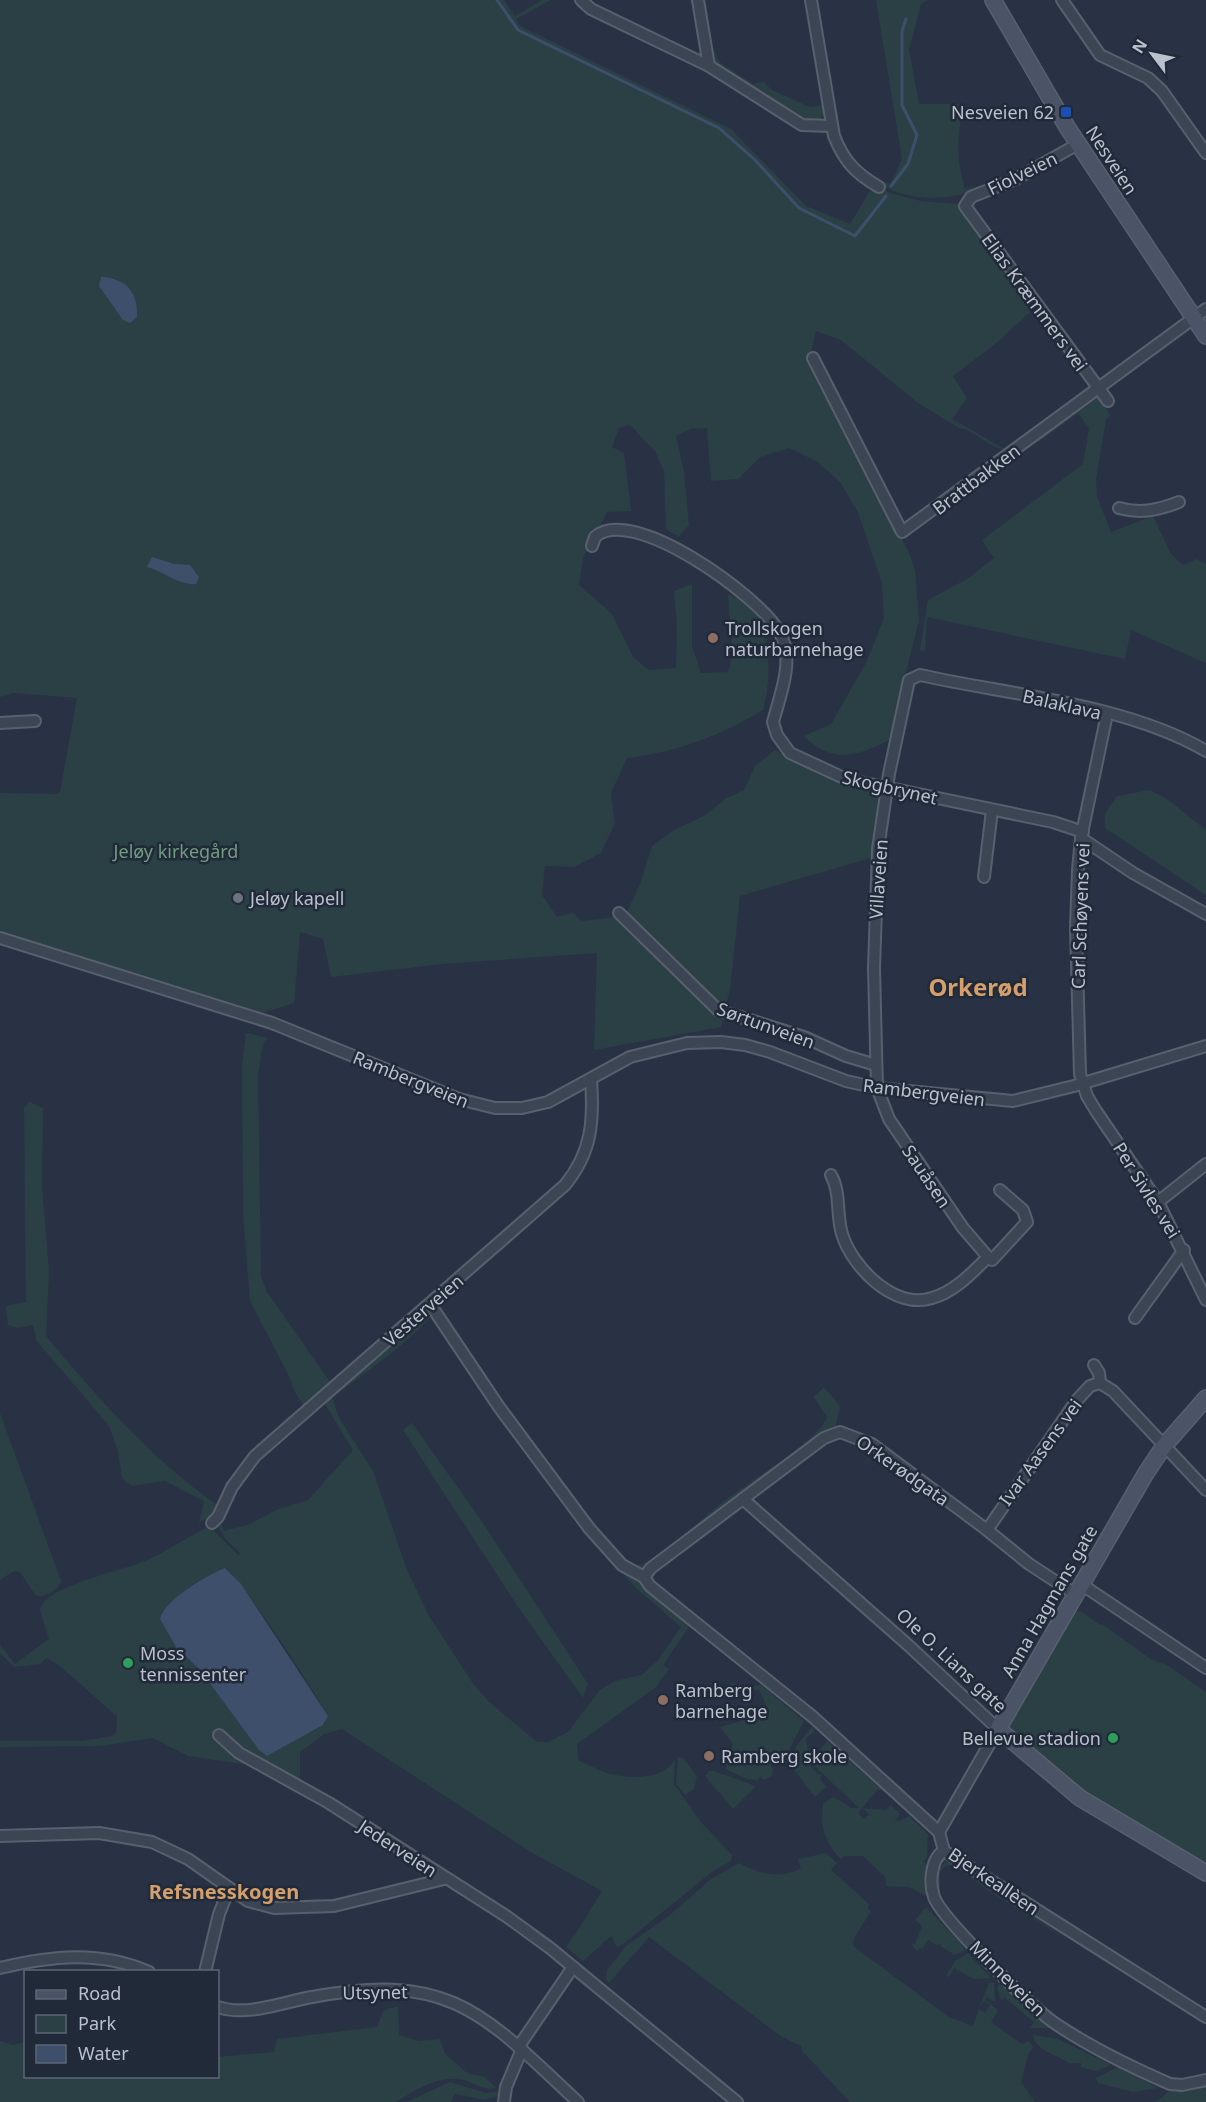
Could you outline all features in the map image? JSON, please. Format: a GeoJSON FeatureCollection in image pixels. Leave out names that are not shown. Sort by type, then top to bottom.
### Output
{"type":"FeatureCollection","features":[{"type":"Feature","properties":{"kind":"street"},"geometry":{"type":"LineString","coordinates":[[581,0],[591,9],[709,66],[802,125],[831,126]]}},
{"type":"Feature","properties":{"kind":"street"},"geometry":{"type":"LineString","coordinates":[[698,0],[709,66]]}},
{"type":"Feature","properties":{"kind":"street"},"geometry":{"type":"LineString","coordinates":[[811,0],[831,126],[847,163],[858,174],[879,186]]}},
{"type":"Feature","properties":{"kind":"street"},"geometry":{"type":"LineString","coordinates":[[1062,0],[1100,55],[1148,78],[1162,91],[1206,153]]}},
{"type":"Feature","properties":{"kind":"street","name":"Nesveien"},"geometry":{"type":"LineString","coordinates":[[996,1],[1035,75],[1078,144],[1200,313],[1206,336]]}},
{"type":"Feature","properties":{"kind":"street","name":"Fiolveien"},"geometry":{"type":"LineString","coordinates":[[966,202],[971,197],[1016,179],[1078,144]]}},
{"type":"Feature","properties":{"kind":"street","name":"Elias Kræmmers vei"},"geometry":{"type":"LineString","coordinates":[[966,202],[966,209],[1108,401]]}},
{"type":"Feature","properties":{"kind":"street","name":"Brattbakken"},"geometry":{"type":"LineString","coordinates":[[813,358],[902,532],[1200,313]]}},
{"type":"Feature","properties":{"kind":"street"},"geometry":{"type":"LineString","coordinates":[[1119,508],[1138,512],[1156,510],[1179,502]]}},
{"type":"Feature","properties":{"kind":"street","name":"Skogbrynet"},"geometry":{"type":"LineString","coordinates":[[592,546],[595,537],[606,531],[635,532],[660,541],[726,580],[760,610],[780,633],[785,656],[784,682],[773,722],[785,749],[798,759],[846,779],[1053,822],[1082,835],[1133,873],[1206,914]]}},
{"type":"Feature","properties":{"kind":"street","name":"Villaveien"},"geometry":{"type":"LineString","coordinates":[[877,1088],[875,903],[878,849],[905,689],[914,676]]}},
{"type":"Feature","properties":{"kind":"street","name":"Balaklava"},"geometry":{"type":"LineString","coordinates":[[914,676],[1003,691],[1107,714],[1157,728],[1206,751]]}},
{"type":"Feature","properties":{"kind":"street","name":"Carl Schøyens vei"},"geometry":{"type":"LineString","coordinates":[[1084,1083],[1080,1074],[1077,1037],[1076,939],[1082,835],[1107,714]]}},
{"type":"Feature","properties":{"kind":"street"},"geometry":{"type":"LineString","coordinates":[[0,723],[35,721]]}},
{"type":"Feature","properties":{"kind":"street"},"geometry":{"type":"LineString","coordinates":[[984,877],[992,810]]}},
{"type":"Feature","properties":{"kind":"street","name":"Sørtunveien"},"geometry":{"type":"LineString","coordinates":[[619,913],[718,1010],[804,1037],[846,1056],[876,1065]]}},
{"type":"Feature","properties":{"kind":"street","name":"Rambergveien"},"geometry":{"type":"LineString","coordinates":[[0,938],[272,1023],[477,1105],[514,1108],[540,1104],[558,1098],[619,1062],[651,1050],[687,1043],[721,1042],[770,1052],[846,1081],[877,1088],[1013,1101],[1084,1083],[1206,1046]]}},
{"type":"Feature","properties":{"kind":"street","name":"Vesterveien"},"geometry":{"type":"LineString","coordinates":[[212,1523],[249,1462],[531,1217],[579,1168],[584,1159],[591,1127],[591,1079]]}},
{"type":"Feature","properties":{"kind":"street","name":"Per Sivles vei"},"geometry":{"type":"LineString","coordinates":[[1084,1083],[1087,1096],[1100,1118],[1158,1202],[1184,1250],[1206,1300]]}},
{"type":"Feature","properties":{"kind":"street","name":"Sauåsen"},"geometry":{"type":"LineString","coordinates":[[877,1088],[889,1119],[963,1228],[988,1257]]}},
{"type":"Feature","properties":{"kind":"street"},"geometry":{"type":"LineString","coordinates":[[1158,1202],[1206,1164]]}},
{"type":"Feature","properties":{"kind":"street"},"geometry":{"type":"LineString","coordinates":[[831,1175],[837,1190],[840,1227],[845,1243],[862,1268],[887,1289],[906,1298],[923,1300],[935,1298],[970,1275],[988,1257],[992,1260],[1027,1222],[1023,1210],[1000,1190]]}},
{"type":"Feature","properties":{"kind":"street"},"geometry":{"type":"LineString","coordinates":[[1135,1318],[1173,1262],[1184,1250]]}},
{"type":"Feature","properties":{"kind":"street","name":"Bjerkeallèen"},"geometry":{"type":"LineString","coordinates":[[430,1304],[499,1407],[589,1528],[622,1565],[644,1576],[650,1586],[851,1749],[939,1832],[944,1851],[1206,2017]]}},
{"type":"Feature","properties":{"kind":"street"},"geometry":{"type":"LineString","coordinates":[[1094,1365],[1099,1373],[1100,1383],[1113,1391],[1206,1490]]}},
{"type":"Feature","properties":{"kind":"street","name":"Ivar Aasens vei"},"geometry":{"type":"LineString","coordinates":[[987,1530],[1077,1400],[1090,1386],[1100,1383]]}},
{"type":"Feature","properties":{"kind":"street","name":"Anna Hagmans gate"},"geometry":{"type":"LineString","coordinates":[[939,1832],[1078,1589],[1164,1446],[1206,1398]]}},
{"type":"Feature","properties":{"kind":"street","name":"Orkerødgata"},"geometry":{"type":"LineString","coordinates":[[644,1576],[651,1568],[824,1438],[833,1433],[846,1433],[872,1444],[1029,1564],[1078,1589],[1206,1668]]}},
{"type":"Feature","properties":{"kind":"street","name":"Ole O. Lians gate"},"geometry":{"type":"LineString","coordinates":[[743,1499],[908,1645],[998,1729],[1080,1798],[1206,1874]]}},
{"type":"Feature","properties":{"kind":"street","name":"Jederveien"},"geometry":{"type":"LineString","coordinates":[[219,1735],[239,1753],[329,1803],[444,1879],[506,1916],[573,1966],[738,2102]]}},
{"type":"Feature","properties":{"kind":"street"},"geometry":{"type":"LineString","coordinates":[[0,1836],[99,1833],[131,1837],[179,1853],[229,1889],[264,1906],[311,1908],[355,1902],[418,1883],[444,1879]]}},
{"type":"Feature","properties":{"kind":"street","name":"Minneveien"},"geometry":{"type":"LineString","coordinates":[[944,1851],[938,1855],[933,1868],[934,1897],[959,1929],[1038,2011],[1075,2035],[1170,2084],[1182,2085],[1206,2080]]}},
{"type":"Feature","properties":{"kind":"street"},"geometry":{"type":"LineString","coordinates":[[205,1970],[219,1914],[229,1889]]}},
{"type":"Feature","properties":{"kind":"street"},"geometry":{"type":"LineString","coordinates":[[0,1968],[72,1956],[125,1963],[146,1970]]}},
{"type":"Feature","properties":{"kind":"street"},"geometry":{"type":"LineString","coordinates":[[504,2102],[506,2087],[520,2047],[548,2000],[573,1966]]}},
{"type":"Feature","properties":{"kind":"street","name":"Utsynet"},"geometry":{"type":"LineString","coordinates":[[219,2007],[243,2010],[349,1990],[403,1990],[425,1993],[467,2007],[520,2047],[578,2102]]}},
{"type":"Feature","properties":{"kind":"green space","name":"Jeløy kirkegård"},"geometry":{"type":"Polygon","coordinates":[[[0,0],[504,0],[515,16],[542,0],[551,0],[516,19],[520,26],[731,129],[806,206],[850,224],[871,189],[846,168],[890,193],[921,201],[959,204],[1030,302],[1032,306],[1030,312],[994,345],[953,376],[967,398],[952,419],[1006,450],[993,446],[959,428],[918,403],[841,340],[816,331],[810,356],[910,555],[915,571],[919,620],[889,740],[855,754],[835,754],[825,751],[804,736],[831,724],[867,661],[884,618],[882,583],[858,512],[840,482],[818,462],[789,448],[760,457],[738,479],[711,481],[707,428],[691,429],[676,436],[684,472],[689,525],[679,537],[666,529],[664,471],[655,451],[630,425],[619,428],[612,447],[624,453],[631,511],[607,512],[583,559],[579,585],[612,614],[633,657],[649,670],[676,668],[677,623],[674,591],[692,584],[692,646],[701,673],[728,672],[731,664],[732,645],[728,594],[759,610],[767,648],[768,684],[763,710],[731,728],[681,747],[627,758],[611,793],[615,823],[601,853],[574,867],[545,866],[542,895],[557,917],[573,913],[582,921],[625,916],[640,884],[652,846],[674,830],[704,816],[725,799],[744,790],[755,766],[775,750],[811,769],[884,795],[878,856],[740,896],[730,989],[721,1027],[594,1050],[597,953],[442,964],[331,977],[323,939],[300,932],[294,1003],[262,1013],[0,933],[0,793],[56,794],[60,792],[77,698],[13,693],[0,697],[0,0]]]}},
{"type":"Feature","properties":{"kind":"green space"},"geometry":{"type":"Polygon","coordinates":[[[876,0],[928,0],[921,4],[909,49],[919,104],[965,104],[958,146],[965,189],[991,184],[991,186],[954,196],[918,197],[884,187],[868,177],[853,163],[876,180],[891,184],[902,159],[876,0]]]}},
{"type":"Feature","properties":{"kind":"green space"},"geometry":{"type":"Polygon","coordinates":[[[713,48],[719,62],[753,84],[763,82],[772,90],[810,107],[824,105],[824,115],[817,121],[806,121],[794,115],[716,63],[713,48]]]}},
{"type":"Feature","properties":{"kind":"green space"},"geometry":{"type":"Polygon","coordinates":[[[1098,394],[1110,415],[1106,419],[1096,479],[1097,497],[1111,532],[1153,516],[1171,554],[1183,565],[1197,559],[1206,564],[1206,663],[1131,630],[1125,659],[927,617],[925,651],[920,650],[928,600],[967,579],[994,558],[982,540],[1083,464],[1089,428],[1078,413],[1039,442],[1037,438],[1098,394]]]}},
{"type":"Feature","properties":{"kind":"green space"},"geometry":{"type":"Polygon","coordinates":[[[1150,790],[1167,799],[1206,830],[1206,895],[1105,828],[1105,814],[1117,796],[1150,790]]]}},
{"type":"Feature","properties":{"kind":"green space"},"geometry":{"type":"Polygon","coordinates":[[[246,1033],[268,1038],[263,1043],[258,1075],[261,1277],[267,1292],[333,1386],[305,1407],[296,1394],[250,1301],[243,1213],[242,1065],[246,1033]]]}},
{"type":"Feature","properties":{"kind":"green space"},"geometry":{"type":"Polygon","coordinates":[[[30,1102],[43,1108],[42,1185],[49,1271],[46,1336],[85,1382],[149,1449],[195,1489],[219,1506],[213,1516],[199,1522],[204,1501],[165,1481],[131,1486],[122,1478],[118,1451],[109,1426],[37,1341],[33,1325],[18,1328],[8,1325],[6,1306],[26,1302],[24,1107],[30,1102]]]}},
{"type":"Feature","properties":{"kind":"green space"},"geometry":{"type":"Polygon","coordinates":[[[427,1312],[431,1316],[421,1327],[338,1394],[337,1390],[427,1312]]]}},
{"type":"Feature","properties":{"kind":"green space"},"geometry":{"type":"Polygon","coordinates":[[[435,1319],[501,1413],[636,1578],[690,1625],[663,1665],[669,1669],[656,1687],[577,1744],[579,1761],[610,1774],[639,1777],[664,1771],[675,1759],[674,1784],[701,1822],[732,1855],[731,1861],[712,1872],[623,1944],[617,1947],[611,1936],[583,1961],[566,1947],[602,1891],[529,1851],[342,1729],[324,1734],[300,1752],[300,1783],[250,1765],[188,1756],[153,1738],[101,1746],[0,1747],[0,1741],[83,1741],[113,1736],[117,1731],[117,1716],[61,1667],[46,1658],[40,1664],[14,1667],[0,1653],[0,1645],[15,1664],[49,1639],[40,1610],[45,1601],[85,1580],[150,1559],[204,1529],[212,1529],[239,1556],[240,1553],[218,1527],[229,1503],[221,1524],[224,1531],[250,1524],[276,1510],[308,1500],[353,1450],[323,1401],[331,1394],[339,1418],[373,1471],[407,1570],[429,1616],[472,1682],[489,1702],[537,1742],[548,1742],[568,1732],[600,1690],[615,1681],[642,1675],[659,1659],[681,1627],[636,1588],[591,1538],[433,1322],[435,1319]],[[225,1568],[198,1582],[169,1604],[160,1619],[176,1647],[200,1670],[259,1750],[267,1756],[323,1725],[328,1716],[278,1637],[233,1575],[225,1568]]]}},
{"type":"Feature","properties":{"kind":"green space"},"geometry":{"type":"Polygon","coordinates":[[[469,1355],[601,1533],[628,1562],[639,1565],[657,1556],[724,1501],[811,1438],[827,1417],[814,1397],[824,1387],[840,1406],[835,1429],[642,1570],[637,1571],[605,1544],[503,1408],[469,1355]]]}},
{"type":"Feature","properties":{"kind":"green space"},"geometry":{"type":"Polygon","coordinates":[[[0,1413],[61,1581],[55,1590],[43,1595],[36,1596],[20,1572],[14,1571],[0,1580],[0,1413]]]}},
{"type":"Feature","properties":{"kind":"green space"},"geometry":{"type":"Polygon","coordinates":[[[412,1423],[483,1523],[588,1684],[583,1698],[518,1607],[403,1430],[412,1423]]]}},
{"type":"Feature","properties":{"kind":"green space","name":"Bellevue stadion"},"geometry":{"type":"Polygon","coordinates":[[[1082,1612],[1100,1625],[1102,1624],[1152,1660],[1167,1665],[1206,1692],[1206,1868],[1062,1776],[1060,1771],[1009,1729],[1008,1723],[1071,1613],[1082,1612]]]}},
{"type":"Feature","properties":{"kind":"green space"},"geometry":{"type":"Polygon","coordinates":[[[731,1683],[746,1687],[761,1685],[804,1721],[787,1754],[780,1763],[776,1760],[770,1766],[773,1769],[772,1776],[764,1780],[761,1778],[763,1774],[758,1780],[747,1779],[725,1769],[733,1744],[720,1727],[738,1722],[767,1707],[759,1690],[734,1689],[729,1685],[731,1683]]]}},
{"type":"Feature","properties":{"kind":"green space"},"geometry":{"type":"Polygon","coordinates":[[[812,1727],[815,1730],[806,1739],[808,1751],[804,1764],[807,1767],[809,1764],[817,1774],[822,1774],[820,1779],[826,1787],[815,1797],[791,1766],[796,1746],[812,1727]]]}},
{"type":"Feature","properties":{"kind":"green space"},"geometry":{"type":"Polygon","coordinates":[[[827,1741],[887,1794],[878,1789],[862,1808],[886,1810],[891,1805],[900,1814],[895,1820],[900,1821],[909,1816],[928,1834],[927,1857],[923,1862],[926,1863],[928,1897],[909,1887],[886,1886],[886,1878],[863,1856],[844,1856],[841,1859],[827,1841],[822,1820],[823,1804],[833,1797],[852,1808],[859,1808],[810,1762],[827,1741]],[[862,1808],[858,1813],[864,1819],[869,1814],[862,1808]]]}},
{"type":"Feature","properties":{"kind":"green space"},"geometry":{"type":"Polygon","coordinates":[[[678,1757],[683,1758],[697,1776],[694,1789],[685,1795],[676,1784],[678,1757]]]}},
{"type":"Feature","properties":{"kind":"green space"},"geometry":{"type":"Polygon","coordinates":[[[709,1771],[756,1786],[733,1809],[705,1776],[709,1771]]]}},
{"type":"Feature","properties":{"kind":"green space"},"geometry":{"type":"Polygon","coordinates":[[[826,1853],[837,1863],[831,1870],[869,1904],[868,1909],[871,1911],[854,1938],[853,1946],[949,2017],[973,2026],[979,2009],[985,2013],[990,2005],[984,2001],[980,2007],[989,1983],[994,1982],[995,2002],[987,1997],[985,2000],[998,2010],[991,2022],[1022,2044],[1029,2041],[1033,2047],[1028,2055],[1021,2082],[1035,2102],[850,2102],[802,2051],[801,2046],[782,2037],[649,1937],[609,1983],[606,1980],[607,1970],[626,1946],[670,1915],[711,1879],[739,1863],[762,1873],[785,1874],[801,1868],[798,1859],[826,1853]]]}},
{"type":"Feature","properties":{"kind":"green space"},"geometry":{"type":"Polygon","coordinates":[[[950,1861],[1077,1946],[989,1891],[954,1865],[945,1866],[940,1872],[940,1893],[937,1874],[941,1866],[950,1861]]]}},
{"type":"Feature","properties":{"kind":"green space"},"geometry":{"type":"Polygon","coordinates":[[[926,1907],[965,1950],[955,1955],[940,1946],[942,1943],[937,1945],[928,1940],[917,1952],[912,1944],[915,1944],[922,1926],[915,1920],[926,1907]]]}},
{"type":"Feature","properties":{"kind":"green space"},"geometry":{"type":"Polygon","coordinates":[[[968,1953],[991,1978],[974,1979],[954,1968],[949,1977],[946,1976],[955,1961],[968,1953]]]}},
{"type":"Feature","properties":{"kind":"green space"},"geometry":{"type":"Polygon","coordinates":[[[1001,1982],[1052,2028],[1030,2028],[1034,2022],[1004,1997],[1001,2000],[997,1987],[1001,1982]]]}},
{"type":"Feature","properties":{"kind":"green space"},"geometry":{"type":"Polygon","coordinates":[[[398,2006],[399,2035],[419,2041],[440,2039],[445,2054],[467,2073],[485,2077],[496,2088],[484,2088],[464,2080],[447,2079],[420,2088],[397,2102],[0,2102],[0,2041],[13,2045],[24,2042],[24,2078],[219,2078],[219,2057],[274,2052],[277,2039],[377,2027],[383,2011],[398,2006]]]}},
{"type":"Feature","properties":{"kind":"green space"},"geometry":{"type":"Polygon","coordinates":[[[1033,2035],[1058,2039],[1111,2065],[1096,2071],[1081,2067],[1081,2063],[1069,2063],[1042,2049],[1033,2035]]]}},
{"type":"Feature","properties":{"kind":"green space"},"geometry":{"type":"Polygon","coordinates":[[[1118,2067],[1158,2088],[1133,2092],[1098,2083],[1096,2078],[1118,2067]]]}},
{"type":"Feature","properties":{"kind":"green space"},"geometry":{"type":"Polygon","coordinates":[[[450,2082],[486,2093],[502,2091],[501,2095],[484,2100],[455,2094],[451,2102],[406,2102],[450,2082]]]}},
{"type":"Feature","properties":{"kind":"green space"},"geometry":{"type":"Polygon","coordinates":[[[1206,2083],[1206,2102],[1156,2102],[1173,2088],[1206,2083]]]}},
{"type":"Feature","properties":{"kind":"water"},"geometry":{"type":"Polygon","coordinates":[[[101,277],[117,280],[129,288],[133,294],[137,317],[130,323],[123,320],[99,286],[101,277]]]}},
{"type":"Feature","properties":{"kind":"water"},"geometry":{"type":"Polygon","coordinates":[[[152,557],[174,564],[190,565],[199,577],[196,584],[178,581],[147,567],[152,557]]]}},
{"type":"Feature","properties":{"kind":"water"},"geometry":{"type":"Polygon","coordinates":[[[225,1568],[241,1584],[328,1716],[323,1725],[267,1756],[259,1750],[200,1670],[176,1647],[160,1619],[169,1604],[178,1596],[208,1576],[225,1568]]]}},
{"type":"Feature","properties":{"kind":"waterway"},"geometry":{"type":"LineString","coordinates":[[497,0],[518,30],[719,128],[755,160],[799,208],[855,236],[886,196]]}},
{"type":"Feature","properties":{"kind":"waterway"},"geometry":{"type":"LineString","coordinates":[[891,186],[908,164],[917,135],[902,105],[902,31],[906,19]]}},
{"type":"Feature","properties":{"kind":"place","name":"Nesveien 62"},"geometry":{"type":"Point","coordinates":[1066,112]}},
{"type":"Feature","properties":{"kind":"place","name":"Trollskogen naturbarnehage"},"geometry":{"type":"Point","coordinates":[713,638]}},
{"type":"Feature","properties":{"kind":"place","name":"Jeløy kapell"},"geometry":{"type":"Point","coordinates":[238,898]}},
{"type":"Feature","properties":{"kind":"place","name":"Moss tennissenter"},"geometry":{"type":"Point","coordinates":[128,1663]}},
{"type":"Feature","properties":{"kind":"place","name":"Ramberg barnehage"},"geometry":{"type":"Point","coordinates":[663,1700]}},
{"type":"Feature","properties":{"kind":"place","name":"Bellevue stadion"},"geometry":{"type":"Point","coordinates":[1113,1738]}},
{"type":"Feature","properties":{"kind":"place","name":"Ramberg skole"},"geometry":{"type":"Point","coordinates":[709,1756]}},
{"type":"Feature","properties":{"kind":"district","name":"Orkerød"},"geometry":{"type":"Point","coordinates":[978,986]}},
{"type":"Feature","properties":{"kind":"district","name":"Refsnesskogen"},"geometry":{"type":"Point","coordinates":[224,1891]}}]}
